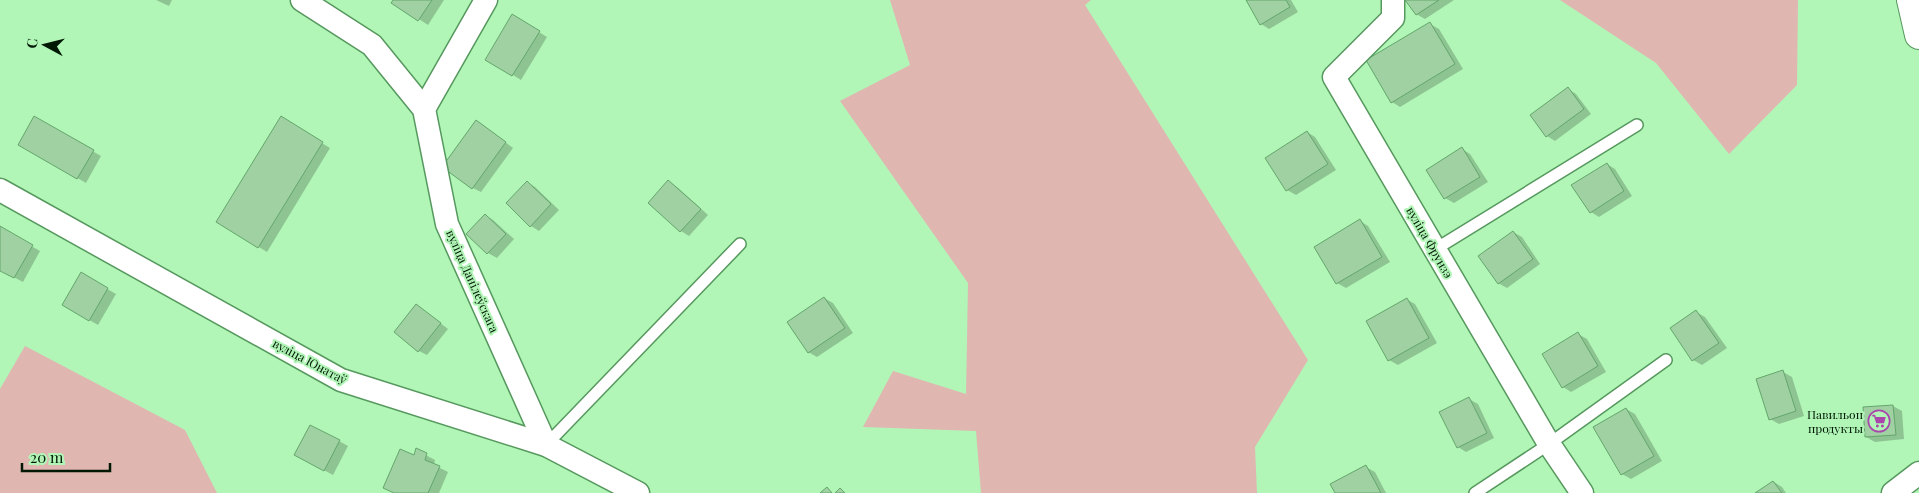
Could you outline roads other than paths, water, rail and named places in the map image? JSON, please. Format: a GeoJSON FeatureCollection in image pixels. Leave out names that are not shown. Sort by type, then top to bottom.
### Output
{"type":"FeatureCollection","features":[{"type":"Feature","properties":{"kind":"street","name":"вуліца Данілеўскага"},"geometry":{"type":"LineString","coordinates":[[302,0],[372,44],[424,108],[447,224],[546,445]]}},
{"type":"Feature","properties":{"kind":"street"},"geometry":{"type":"LineString","coordinates":[[424,108],[486,0]]}},
{"type":"Feature","properties":{"kind":"street","name":"вуліца Фрунзэ"},"geometry":{"type":"LineString","coordinates":[[1393,0],[1394,18],[1334,78],[1549,444],[1582,493]]}},
{"type":"Feature","properties":{"kind":"street"},"geometry":{"type":"LineString","coordinates":[[1911,0],[1919,35]]}},
{"type":"Feature","properties":{"kind":"street","name":"вуліца Юнатаў"},"geometry":{"type":"LineString","coordinates":[[0,190],[341,380],[546,445],[638,493]]}},
{"type":"Feature","properties":{"kind":"street"},"geometry":{"type":"LineString","coordinates":[[1893,493],[1919,473]]}},
{"type":"Feature","properties":{"kind":"lane"},"geometry":{"type":"LineString","coordinates":[[1434,250],[1636,125]]}},
{"type":"Feature","properties":{"kind":"lane"},"geometry":{"type":"LineString","coordinates":[[546,445],[740,244]]}},
{"type":"Feature","properties":{"kind":"lane"},"geometry":{"type":"LineString","coordinates":[[1475,493],[1549,444],[1666,360]]}},
{"type":"Feature","properties":{"kind":"place","name":"Павильон продукты"},"geometry":{"type":"Point","coordinates":[1879,421]}}]}
